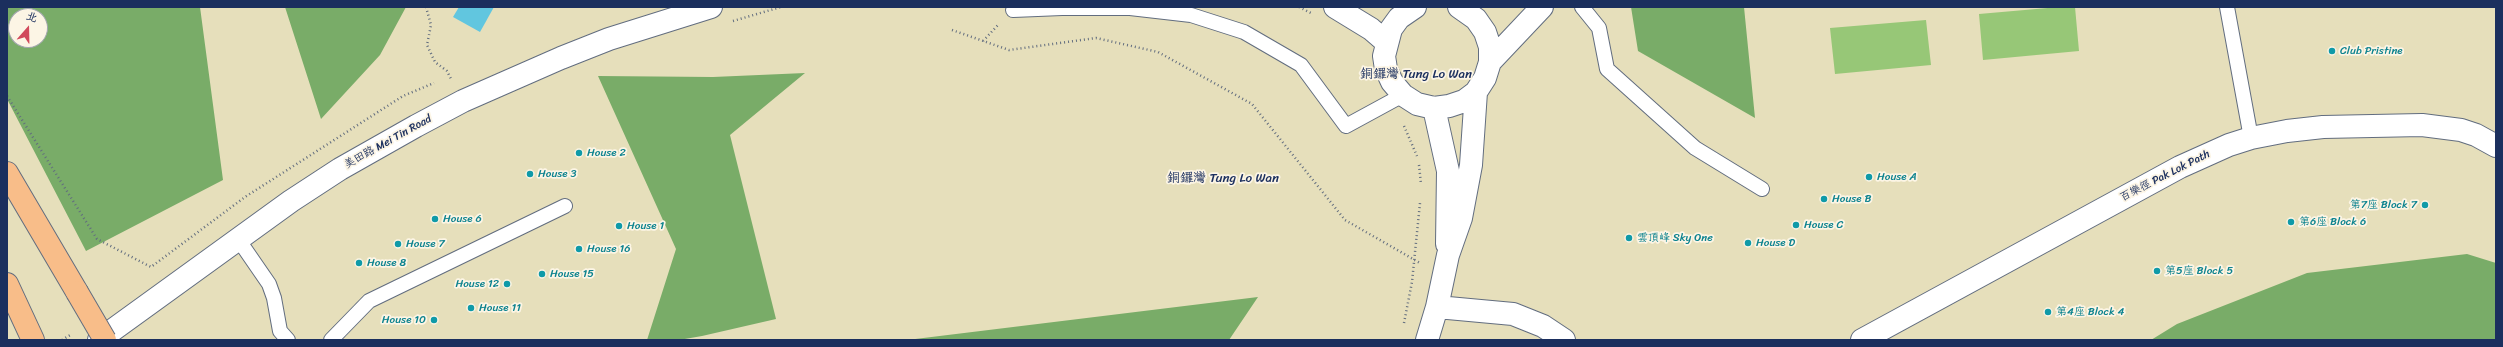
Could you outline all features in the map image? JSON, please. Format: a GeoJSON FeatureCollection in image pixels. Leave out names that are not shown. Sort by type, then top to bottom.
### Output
{"type":"FeatureCollection","features":[{"type":"Feature","properties":{"kind":"highway"},"geometry":{"type":"LineString","coordinates":[[7,173],[105,340]]}},
{"type":"Feature","properties":{"kind":"highway"},"geometry":{"type":"LineString","coordinates":[[7,284],[33,340]]}},
{"type":"Feature","properties":{"kind":"street","name":"美田路 Mei Tin Road"},"geometry":{"type":"LineString","coordinates":[[99,340],[340,169],[463,101],[521,75],[609,39],[711,7]]}},
{"type":"Feature","properties":{"kind":"street"},"geometry":{"type":"LineString","coordinates":[[1335,7],[1371,29],[1386,42]]}},
{"type":"Feature","properties":{"kind":"street"},"geometry":{"type":"LineString","coordinates":[[1410,8],[1399,18],[1391,29],[1386,42],[1384,56],[1386,70],[1392,82],[1396,99],[1434,108],[1450,106],[1464,101],[1476,92],[1485,78],[1490,62],[1490,47],[1486,32],[1476,19],[1459,7]]}},
{"type":"Feature","properties":{"kind":"street"},"geometry":{"type":"LineString","coordinates":[[1490,62],[1542,7]]}},
{"type":"Feature","properties":{"kind":"street"},"geometry":{"type":"LineString","coordinates":[[1427,340],[1437,307],[1446,265],[1461,218],[1471,165],[1476,92]]}},
{"type":"Feature","properties":{"kind":"street"},"geometry":{"type":"LineString","coordinates":[[1434,108],[1448,171],[1446,265]]}},
{"type":"Feature","properties":{"kind":"street","name":"百樂徑 Pak Lok Path"},"geometry":{"type":"LineString","coordinates":[[1862,340],[2180,167],[2211,152],[2251,138],[2287,131],[2323,127],[2422,125],[2460,130],[2476,135],[2496,146]]}},
{"type":"Feature","properties":{"kind":"street"},"geometry":{"type":"LineString","coordinates":[[1437,307],[1513,314],[1543,326],[1564,340]]}},
{"type":"Feature","properties":{"kind":"lane"},"geometry":{"type":"LineString","coordinates":[[1582,7],[1599,28],[1608,69],[1695,148],[1762,189]]}},
{"type":"Feature","properties":{"kind":"lane"},"geometry":{"type":"LineString","coordinates":[[2227,7],[2251,138]]}},
{"type":"Feature","properties":{"kind":"lane"},"geometry":{"type":"LineString","coordinates":[[1013,10],[1130,8],[1190,15],[1244,32],[1300,65],[1346,126],[1396,99]]}},
{"type":"Feature","properties":{"kind":"lane"},"geometry":{"type":"LineString","coordinates":[[331,340],[369,301],[565,206]]}},
{"type":"Feature","properties":{"kind":"lane"},"geometry":{"type":"LineString","coordinates":[[238,240],[268,284],[280,331],[288,340]]}},
{"type":"Feature","properties":{"kind":"path"},"geometry":{"type":"LineString","coordinates":[[426,7],[431,25],[427,45],[435,62],[447,70],[454,85]]}},
{"type":"Feature","properties":{"kind":"path"},"geometry":{"type":"LineString","coordinates":[[1299,7],[1316,17]]}},
{"type":"Feature","properties":{"kind":"path"},"geometry":{"type":"LineString","coordinates":[[952,30],[1009,50],[1096,38],[1158,52],[1252,104],[1345,220],[1414,259],[1446,265]]}},
{"type":"Feature","properties":{"kind":"path"},"geometry":{"type":"LineString","coordinates":[[7,96],[97,239],[151,267],[245,197],[403,96],[434,83]]}},
{"type":"Feature","properties":{"kind":"path"},"geometry":{"type":"LineString","coordinates":[[1396,99],[1403,125],[1418,158],[1421,186]]}},
{"type":"Feature","properties":{"kind":"path"},"geometry":{"type":"LineString","coordinates":[[1404,326],[1412,282],[1421,200]]}},
{"type":"Feature","properties":{"kind":"green space"},"geometry":{"type":"Polygon","coordinates":[[[7,7],[200,7],[223,180],[86,251],[7,99],[7,7]]]}},
{"type":"Feature","properties":{"kind":"green space"},"geometry":{"type":"Polygon","coordinates":[[[285,7],[406,7],[380,55],[321,119],[285,7]]]}},
{"type":"Feature","properties":{"kind":"green space"},"geometry":{"type":"Polygon","coordinates":[[[1631,7],[1744,7],[1755,118],[1638,51],[1631,7]]]}},
{"type":"Feature","properties":{"kind":"green space"},"geometry":{"type":"Polygon","coordinates":[[[2075,7],[2079,51],[1983,60],[1979,14],[2075,7]]]}},
{"type":"Feature","properties":{"kind":"green space"},"geometry":{"type":"Polygon","coordinates":[[[1926,20],[1931,65],[1835,74],[1830,28],[1926,20]]]}},
{"type":"Feature","properties":{"kind":"green space"},"geometry":{"type":"Polygon","coordinates":[[[805,73],[730,135],[776,319],[679,340],[647,340],[676,249],[598,76],[713,77],[805,73]]]}},
{"type":"Feature","properties":{"kind":"green space"},"geometry":{"type":"Polygon","coordinates":[[[2467,254],[2496,263],[2496,340],[2151,340],[2177,324],[2307,273],[2467,254]]]}},
{"type":"Feature","properties":{"kind":"green space"},"geometry":{"type":"Polygon","coordinates":[[[1258,297],[1229,340],[907,340],[1258,297]]]}},
{"type":"Feature","properties":{"kind":"water"},"geometry":{"type":"Polygon","coordinates":[[[459,7],[494,7],[480,32],[453,17],[459,7]]]}},
{"type":"Feature","properties":{"kind":"place","name":"Club Pristine"},"geometry":{"type":"Point","coordinates":[2332,51]}},
{"type":"Feature","properties":{"kind":"place","name":"House 2"},"geometry":{"type":"Point","coordinates":[579,153]}},
{"type":"Feature","properties":{"kind":"place","name":"House 3"},"geometry":{"type":"Point","coordinates":[530,174]}},
{"type":"Feature","properties":{"kind":"place","name":"House A"},"geometry":{"type":"Point","coordinates":[1869,177]}},
{"type":"Feature","properties":{"kind":"place","name":"House B"},"geometry":{"type":"Point","coordinates":[1824,199]}},
{"type":"Feature","properties":{"kind":"place","name":"第7座 Block 7"},"geometry":{"type":"Point","coordinates":[2425,205]}},
{"type":"Feature","properties":{"kind":"place","name":"House 6"},"geometry":{"type":"Point","coordinates":[435,219]}},
{"type":"Feature","properties":{"kind":"place","name":"第6座 Block 6"},"geometry":{"type":"Point","coordinates":[2291,222]}},
{"type":"Feature","properties":{"kind":"place","name":"House C"},"geometry":{"type":"Point","coordinates":[1796,225]}},
{"type":"Feature","properties":{"kind":"place","name":"House 1"},"geometry":{"type":"Point","coordinates":[619,226]}},
{"type":"Feature","properties":{"kind":"place","name":"雲頂峰 Sky One"},"geometry":{"type":"Point","coordinates":[1629,238]}},
{"type":"Feature","properties":{"kind":"place","name":"House D"},"geometry":{"type":"Point","coordinates":[1748,243]}},
{"type":"Feature","properties":{"kind":"place","name":"House 7"},"geometry":{"type":"Point","coordinates":[398,244]}},
{"type":"Feature","properties":{"kind":"place","name":"House 16"},"geometry":{"type":"Point","coordinates":[579,249]}},
{"type":"Feature","properties":{"kind":"place","name":"House 8"},"geometry":{"type":"Point","coordinates":[359,263]}},
{"type":"Feature","properties":{"kind":"place","name":"第5座 Block 5"},"geometry":{"type":"Point","coordinates":[2157,271]}},
{"type":"Feature","properties":{"kind":"place","name":"House 15"},"geometry":{"type":"Point","coordinates":[542,274]}},
{"type":"Feature","properties":{"kind":"place","name":"House 12"},"geometry":{"type":"Point","coordinates":[507,284]}},
{"type":"Feature","properties":{"kind":"place","name":"House 11"},"geometry":{"type":"Point","coordinates":[471,308]}},
{"type":"Feature","properties":{"kind":"place","name":"第4座 Block 4"},"geometry":{"type":"Point","coordinates":[2048,312]}},
{"type":"Feature","properties":{"kind":"place","name":"House 10"},"geometry":{"type":"Point","coordinates":[434,320]}},
{"type":"Feature","properties":{"kind":"district","name":"銅鑼灣 Tung Lo Wan"},"geometry":{"type":"Point","coordinates":[1416,75]}},
{"type":"Feature","properties":{"kind":"district","name":"銅鑼灣 Tung Lo Wan"},"geometry":{"type":"Point","coordinates":[1223,179]}}]}
